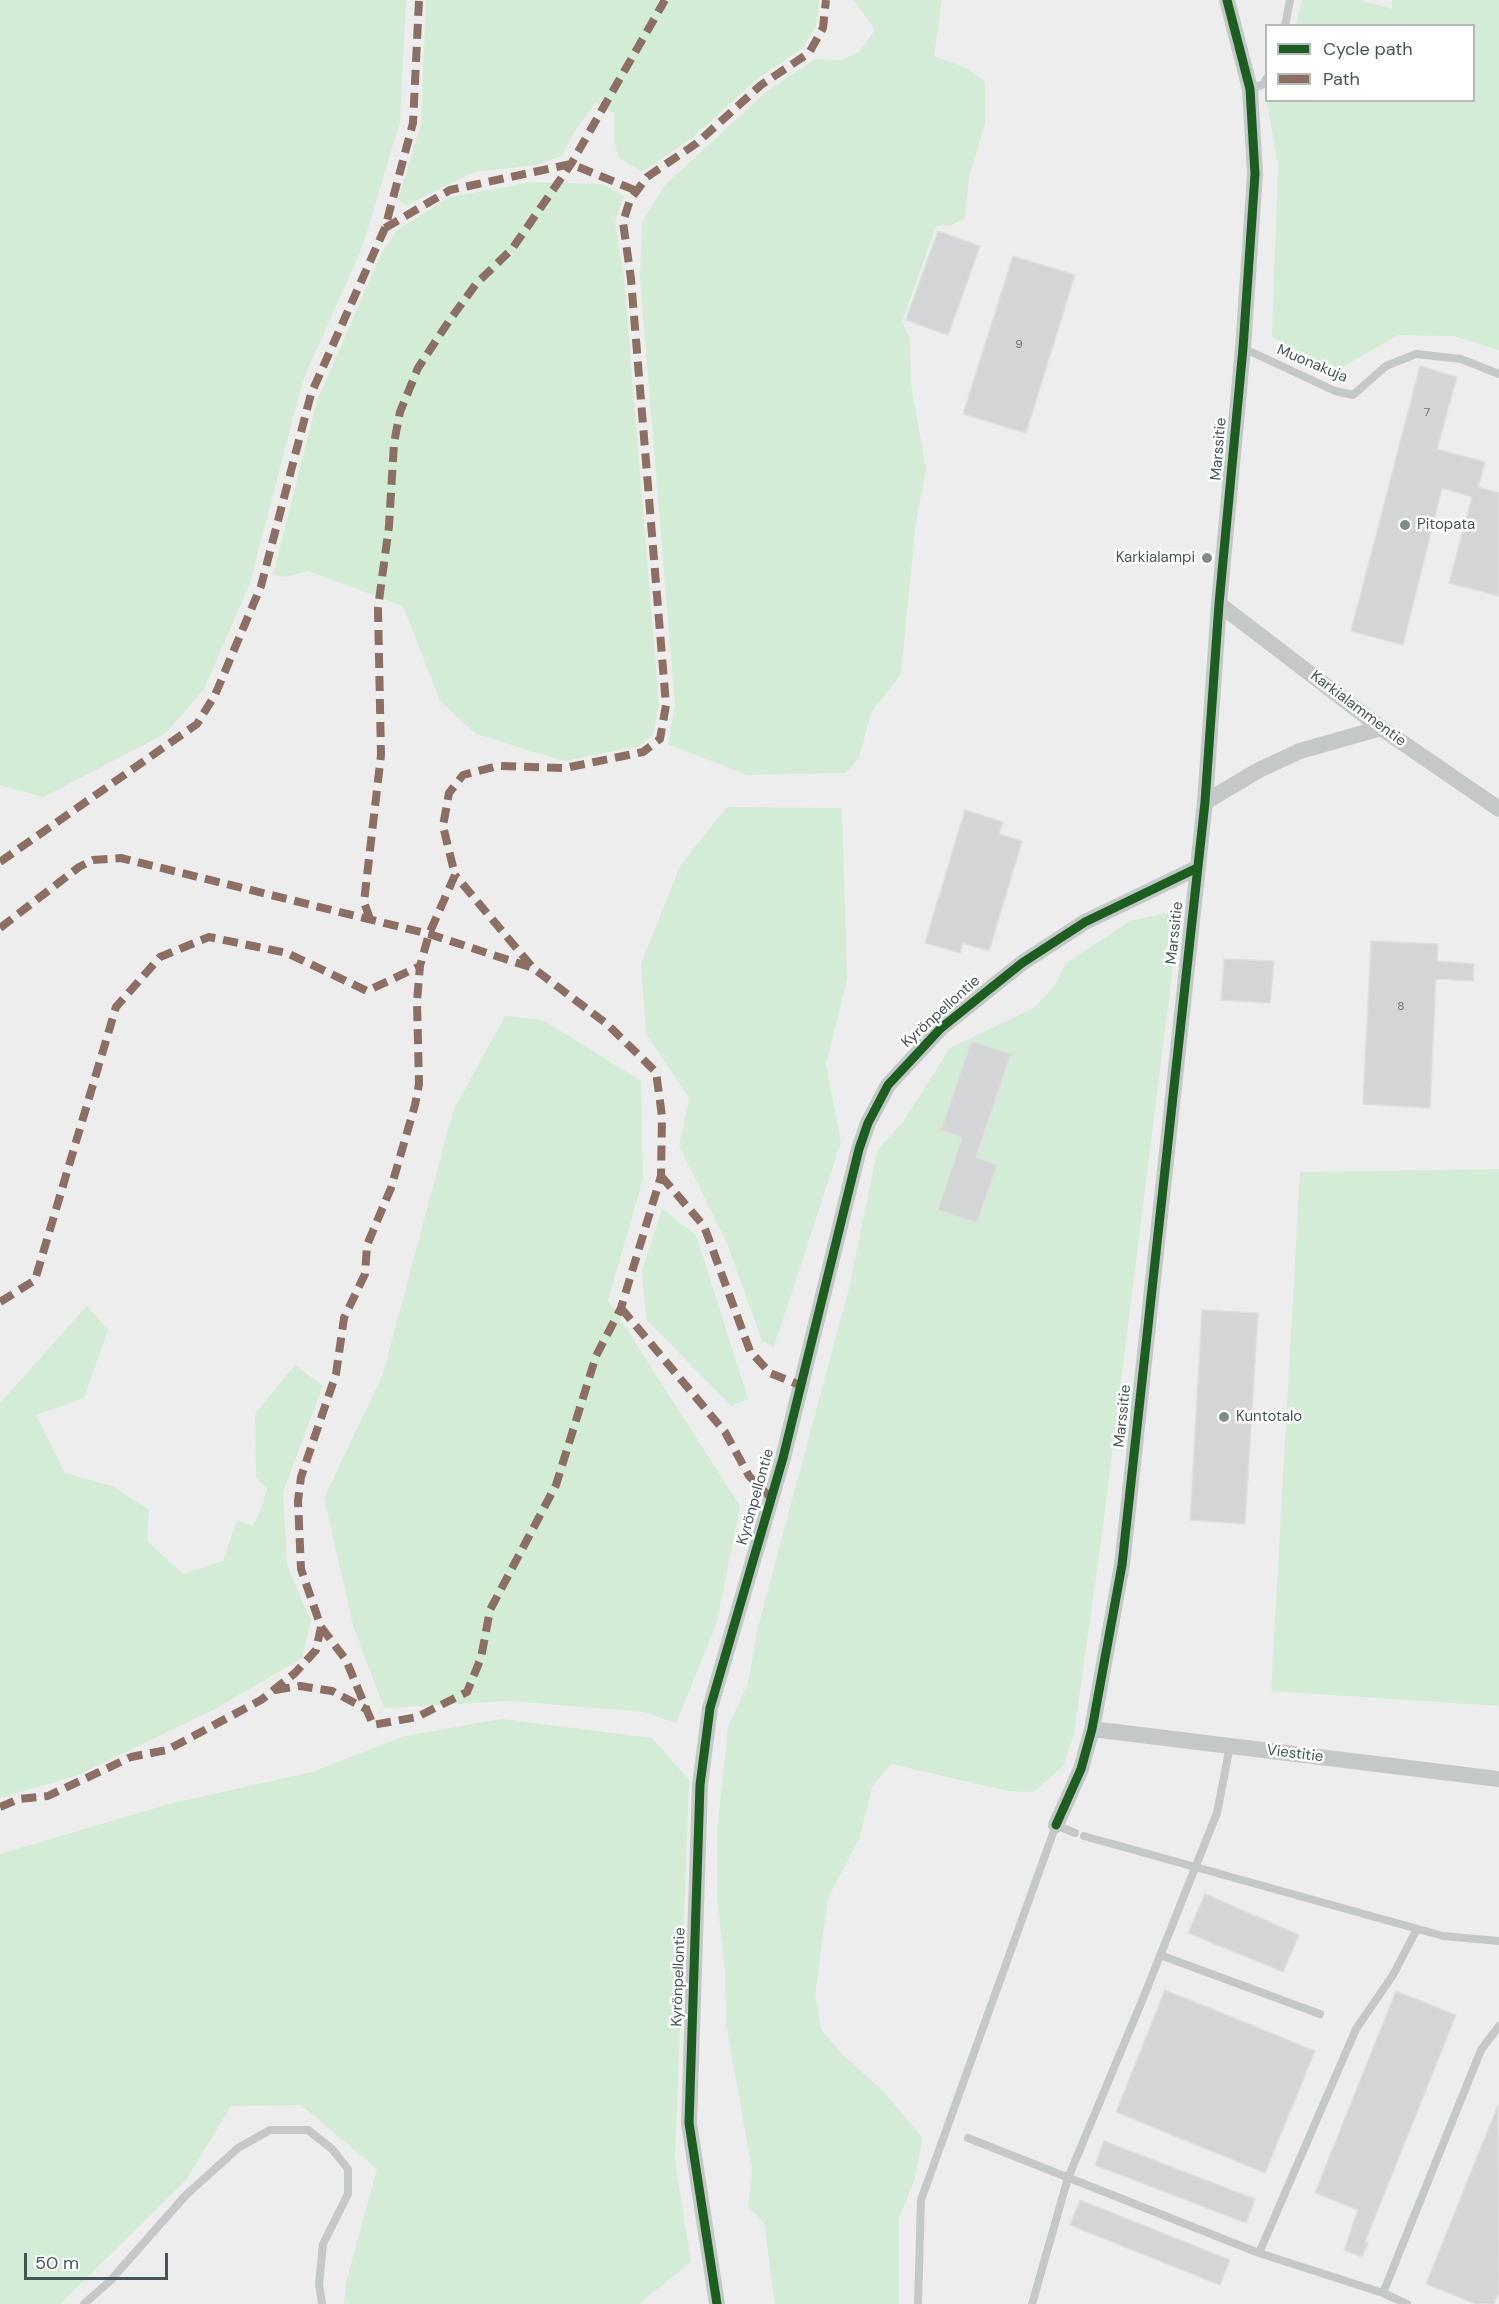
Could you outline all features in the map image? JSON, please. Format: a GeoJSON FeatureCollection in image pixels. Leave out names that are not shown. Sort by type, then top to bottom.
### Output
{"type":"FeatureCollection","features":[{"type":"Feature","properties":{"kind":"street","name":"Marssitie"},"geometry":{"type":"LineString","coordinates":[[1056,1826],[1081,1769],[1092,1729],[1122,1565],[1205,802],[1219,604],[1243,348],[1255,174],[1250,89],[1227,0]]}},
{"type":"Feature","properties":{"kind":"street","name":"Karkialammentie"},"geometry":{"type":"LineString","coordinates":[[1219,604],[1381,728],[1499,809]]}},
{"type":"Feature","properties":{"kind":"street"},"geometry":{"type":"LineString","coordinates":[[1205,802],[1259,770],[1300,752],[1381,728]]}},
{"type":"Feature","properties":{"kind":"street","name":"Kyrönpellontie"},"geometry":{"type":"LineString","coordinates":[[717,2304],[689,2123],[700,1785],[710,1708],[783,1458],[868,1123],[888,1085],[912,1057],[941,1028],[1022,963],[1085,922],[1197,868]]}},
{"type":"Feature","properties":{"kind":"street","name":"Viestitie"},"geometry":{"type":"LineString","coordinates":[[1092,1729],[1499,1779]]}},
{"type":"Feature","properties":{"kind":"lane"},"geometry":{"type":"LineString","coordinates":[[1285,24],[1290,0]]}},
{"type":"Feature","properties":{"kind":"lane"},"geometry":{"type":"LineString","coordinates":[[1250,89],[1265,82]]}},
{"type":"Feature","properties":{"kind":"lane","name":"Muonakuja"},"geometry":{"type":"LineString","coordinates":[[1243,348],[1335,391],[1353,395],[1386,366],[1416,354],[1461,359],[1499,374]]}},
{"type":"Feature","properties":{"kind":"lane"},"geometry":{"type":"LineString","coordinates":[[1032,2304],[1068,2178],[1216,1813],[1230,1746]]}},
{"type":"Feature","properties":{"kind":"lane"},"geometry":{"type":"LineString","coordinates":[[918,2304],[921,2200],[1056,1826],[1443,1936],[1499,1941]]}},
{"type":"Feature","properties":{"kind":"lane"},"geometry":{"type":"LineString","coordinates":[[1258,2253],[1356,2029],[1393,1975],[1417,1929]]}},
{"type":"Feature","properties":{"kind":"lane"},"geometry":{"type":"LineString","coordinates":[[1160,1955],[1320,2014]]}},
{"type":"Feature","properties":{"kind":"lane"},"geometry":{"type":"LineString","coordinates":[[1383,2293],[1480,2050],[1499,2026]]}},
{"type":"Feature","properties":{"kind":"lane"},"geometry":{"type":"LineString","coordinates":[[84,2304],[110,2281],[186,2195],[238,2148],[270,2130],[308,2130],[332,2150],[348,2169],[348,2194],[323,2244],[319,2284],[322,2304]]}},
{"type":"Feature","properties":{"kind":"lane"},"geometry":{"type":"LineString","coordinates":[[968,2138],[1258,2253],[1383,2293],[1407,2304]]}},
{"type":"Feature","properties":{"kind":"green space"},"geometry":{"type":"Polygon","coordinates":[[[0,0],[406,0],[400,122],[362,248],[303,380],[250,583],[204,689],[166,733],[44,797],[0,785],[0,0]]]}},
{"type":"Feature","properties":{"kind":"green space"},"geometry":{"type":"Polygon","coordinates":[[[426,0],[819,0],[819,2],[816,26],[803,48],[757,79],[693,137],[642,172],[619,158],[614,143],[614,113],[596,102],[573,134],[562,156],[536,165],[474,172],[407,205],[398,200],[421,124],[426,0]]]}},
{"type":"Feature","properties":{"kind":"green space"},"geometry":{"type":"Polygon","coordinates":[[[854,0],[942,0],[934,56],[969,69],[985,82],[985,123],[969,177],[965,218],[951,225],[936,226],[902,322],[910,339],[911,385],[926,469],[916,521],[901,674],[871,713],[859,758],[846,773],[747,775],[668,744],[675,705],[640,278],[642,222],[664,186],[767,91],[815,59],[841,60],[859,52],[875,30],[854,0]]]}},
{"type":"Feature","properties":{"kind":"green space"},"geometry":{"type":"Polygon","coordinates":[[[1302,0],[1359,0],[1392,9],[1392,0],[1499,0],[1499,350],[1454,336],[1398,335],[1337,370],[1272,337],[1278,165],[1266,102],[1475,102],[1475,24],[1296,24],[1302,0]]]}},
{"type":"Feature","properties":{"kind":"green space"},"geometry":{"type":"Polygon","coordinates":[[[533,182],[602,184],[624,196],[615,222],[624,279],[659,705],[653,735],[639,746],[564,761],[476,734],[440,701],[403,606],[308,571],[285,577],[273,575],[317,401],[381,254],[397,230],[450,197],[533,182]]]}},
{"type":"Feature","properties":{"kind":"green space"},"geometry":{"type":"Polygon","coordinates":[[[727,807],[842,808],[847,980],[826,1064],[841,1142],[774,1347],[762,1341],[727,1243],[679,1146],[689,1098],[646,1034],[641,964],[680,866],[727,807]]]}},
{"type":"Feature","properties":{"kind":"green space"},"geometry":{"type":"Polygon","coordinates":[[[1180,910],[1102,1534],[1074,1734],[1063,1766],[1034,1792],[1008,1791],[891,1764],[872,1787],[859,1839],[828,1898],[815,1995],[821,2029],[842,2054],[883,2091],[923,2138],[914,2181],[899,2218],[899,2304],[775,2304],[764,2223],[748,2207],[752,2170],[726,2023],[725,1970],[717,1899],[717,1832],[728,1727],[748,1683],[758,1627],[849,1288],[877,1151],[903,1122],[950,1048],[1034,1008],[1055,985],[1066,963],[1130,921],[1180,910]]]}},
{"type":"Feature","properties":{"kind":"green space"},"geometry":{"type":"Polygon","coordinates":[[[505,1016],[543,1020],[641,1081],[643,1179],[608,1300],[740,1506],[716,1625],[676,1723],[643,1712],[510,1701],[384,1708],[354,1629],[324,1498],[383,1374],[453,1111],[505,1016]]]}},
{"type":"Feature","properties":{"kind":"green space"},"geometry":{"type":"Polygon","coordinates":[[[1499,1169],[1499,1706],[1271,1691],[1300,1172],[1499,1169]]]}},
{"type":"Feature","properties":{"kind":"green space"},"geometry":{"type":"Polygon","coordinates":[[[662,1209],[696,1235],[748,1399],[731,1406],[646,1319],[642,1271],[662,1209]]]}},
{"type":"Feature","properties":{"kind":"green space"},"geometry":{"type":"Polygon","coordinates":[[[87,1306],[108,1330],[84,1398],[36,1415],[65,1473],[112,1486],[149,1510],[147,1541],[183,1574],[223,1561],[237,1520],[253,1526],[261,1509],[267,1489],[256,1477],[255,1414],[295,1365],[323,1386],[283,1492],[287,1565],[311,1621],[302,1658],[217,1708],[76,1776],[0,1798],[0,1403],[87,1306]]]}},
{"type":"Feature","properties":{"kind":"green space"},"geometry":{"type":"Polygon","coordinates":[[[502,1719],[652,1738],[689,1780],[675,2160],[691,2262],[639,2304],[344,2304],[347,2279],[377,2169],[301,2105],[231,2106],[186,2180],[60,2304],[0,2304],[0,1854],[169,1804],[312,1772],[405,1736],[502,1719]]]}},
{"type":"Feature","properties":{"kind":"building"},"geometry":{"type":"Polygon","coordinates":[[[938,231],[980,246],[948,335],[906,320],[938,231]]]}},
{"type":"Feature","properties":{"kind":"building"},"geometry":{"type":"Polygon","coordinates":[[[1013,256],[1075,275],[1026,433],[963,414],[1013,256]]]}},
{"type":"Feature","properties":{"kind":"building"},"geometry":{"type":"Polygon","coordinates":[[[1420,366],[1457,377],[1437,449],[1485,462],[1478,487],[1499,493],[1499,596],[1449,583],[1472,497],[1442,488],[1403,645],[1351,631],[1420,366]]]}},
{"type":"Feature","properties":{"kind":"building"},"geometry":{"type":"Polygon","coordinates":[[[965,810],[1003,822],[999,834],[1022,841],[989,951],[963,943],[960,953],[925,943],[965,810]]]}},
{"type":"Feature","properties":{"kind":"building"},"geometry":{"type":"Polygon","coordinates":[[[1371,941],[1438,944],[1437,961],[1474,964],[1473,981],[1436,979],[1430,1108],[1363,1104],[1371,941]]]}},
{"type":"Feature","properties":{"kind":"building"},"geometry":{"type":"Polygon","coordinates":[[[1224,959],[1274,961],[1270,1003],[1221,1000],[1224,959]]]}},
{"type":"Feature","properties":{"kind":"building"},"geometry":{"type":"Polygon","coordinates":[[[971,1041],[1011,1054],[976,1157],[997,1165],[977,1223],[938,1210],[962,1138],[941,1130],[971,1041]]]}},
{"type":"Feature","properties":{"kind":"building","name":"Kuntotalo"},"geometry":{"type":"Polygon","coordinates":[[[1202,1310],[1258,1313],[1245,1524],[1190,1520],[1202,1310]]]}},
{"type":"Feature","properties":{"kind":"building"},"geometry":{"type":"Polygon","coordinates":[[[1205,1894],[1299,1935],[1283,1972],[1188,1933],[1205,1894]]]}},
{"type":"Feature","properties":{"kind":"building"},"geometry":{"type":"Polygon","coordinates":[[[1165,1990],[1315,2051],[1265,2173],[1116,2112],[1165,1990]]]}},
{"type":"Feature","properties":{"kind":"building"},"geometry":{"type":"Polygon","coordinates":[[[1396,1991],[1456,2015],[1365,2242],[1368,2243],[1362,2257],[1344,2250],[1358,2210],[1315,2193],[1396,1991]]]}},
{"type":"Feature","properties":{"kind":"building"},"geometry":{"type":"Polygon","coordinates":[[[1498,2105],[1499,2292],[1494,2304],[1476,2304],[1426,2284],[1498,2105]]]}},
{"type":"Feature","properties":{"kind":"building"},"geometry":{"type":"Polygon","coordinates":[[[1104,2141],[1255,2199],[1246,2223],[1095,2165],[1104,2141]]]}},
{"type":"Feature","properties":{"kind":"building"},"geometry":{"type":"Polygon","coordinates":[[[1080,2200],[1230,2260],[1220,2285],[1070,2225],[1080,2200]]]}},
{"type":"Feature","properties":{"kind":"marked path"},"geometry":{"type":"LineString","coordinates":[[0,862],[197,724],[215,695],[261,586],[311,394],[385,228],[413,123],[419,0]]}},
{"type":"Feature","properties":{"kind":"marked path"},"geometry":{"type":"LineString","coordinates":[[370,919],[364,902],[381,755],[378,608],[389,526],[394,443],[400,412],[418,368],[449,321],[476,284],[512,249],[571,164],[665,0]]}},
{"type":"Feature","properties":{"kind":"marked path"},"geometry":{"type":"LineString","coordinates":[[0,1807],[19,1799],[48,1796],[131,1757],[167,1750],[261,1700],[295,1673],[316,1650],[321,1627],[301,1569],[298,1501],[301,1477],[336,1374],[344,1318],[365,1274],[367,1245],[391,1188],[415,1105],[419,1084],[417,1001],[420,966],[429,934],[455,875],[443,826],[449,793],[463,775],[498,766],[565,768],[643,752],[660,739],[666,705],[631,279],[623,222],[630,200],[647,177],[697,143],[761,85],[809,53],[823,28],[826,0]]}},
{"type":"Feature","properties":{"kind":"marked path"},"geometry":{"type":"LineString","coordinates":[[385,228],[450,190],[571,164],[637,191]]}},
{"type":"Feature","properties":{"kind":"marked path"},"geometry":{"type":"LineString","coordinates":[[0,928],[79,867],[93,860],[121,858],[429,934],[533,968]]}},
{"type":"Feature","properties":{"kind":"marked path"},"geometry":{"type":"LineString","coordinates":[[321,1627],[346,1660],[373,1725],[417,1717],[467,1692],[481,1658],[490,1610],[556,1485],[596,1356],[621,1308],[661,1176],[662,1116],[656,1072],[607,1024],[533,968],[455,875]]}},
{"type":"Feature","properties":{"kind":"marked path"},"geometry":{"type":"LineString","coordinates":[[0,1302],[35,1280],[116,1007],[160,957],[209,937],[287,953],[367,991],[420,966]]}},
{"type":"Feature","properties":{"kind":"marked path"},"geometry":{"type":"LineString","coordinates":[[661,1176],[704,1226],[750,1351],[770,1373],[802,1386]]}},
{"type":"Feature","properties":{"kind":"marked path"},"geometry":{"type":"LineString","coordinates":[[621,1308],[725,1432],[749,1476],[771,1498]]}},
{"type":"Feature","properties":{"kind":"marked path"},"geometry":{"type":"LineString","coordinates":[[275,1690],[300,1686],[332,1691],[366,1709]]}},
{"type":"Feature","properties":{"kind":"cycle path"},"geometry":{"type":"LineString","coordinates":[[1056,1825],[1081,1769],[1092,1729],[1122,1565],[1205,802],[1219,604],[1243,348],[1255,174],[1250,89],[1227,0]]}},
{"type":"Feature","properties":{"kind":"cycle path"},"geometry":{"type":"LineString","coordinates":[[717,2304],[689,2123],[700,1785],[710,1708],[783,1458],[859,1149],[868,1123],[888,1085],[941,1028],[1022,963],[1085,922],[1197,868]]}},
{"type":"Feature","properties":{"kind":"place","name":"Pitopata"},"geometry":{"type":"Point","coordinates":[1405,525]}},
{"type":"Feature","properties":{"kind":"place","name":"Karkialampi"},"geometry":{"type":"Point","coordinates":[1207,558]}},
{"type":"Feature","properties":{"kind":"place","name":"Kuntotalo"},"geometry":{"type":"Point","coordinates":[1224,1417]}}]}
